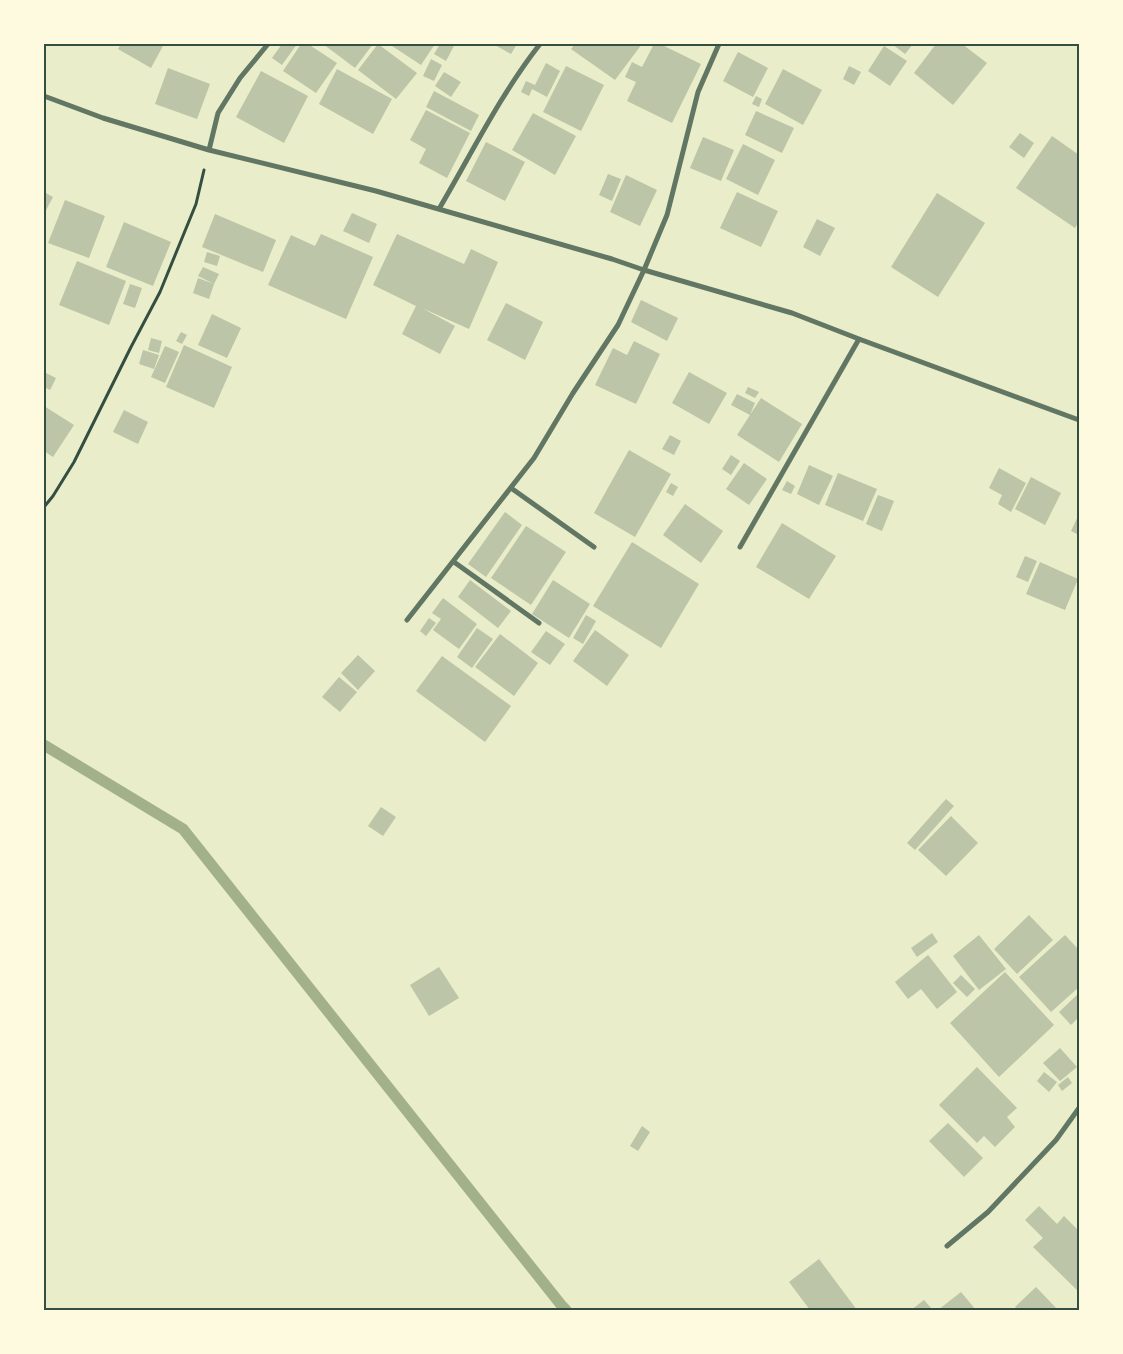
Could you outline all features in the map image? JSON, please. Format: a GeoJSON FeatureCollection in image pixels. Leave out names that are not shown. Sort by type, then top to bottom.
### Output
{"type":"FeatureCollection","features":[{"type":"Feature","properties":{"kind":"street"},"geometry":{"type":"LineString","coordinates":[[209,150],[218,113],[240,78],[268,44]]}},
{"type":"Feature","properties":{"kind":"street"},"geometry":{"type":"LineString","coordinates":[[439,209],[493,112],[540,44]]}},
{"type":"Feature","properties":{"kind":"street"},"geometry":{"type":"LineString","coordinates":[[407,620],[534,458],[573,393],[618,325],[667,215],[698,92],[719,44]]}},
{"type":"Feature","properties":{"kind":"street"},"geometry":{"type":"LineString","coordinates":[[44,96],[103,118],[209,150],[439,209],[792,312],[859,339],[1079,420]]}},
{"type":"Feature","properties":{"kind":"street"},"geometry":{"type":"LineString","coordinates":[[740,546],[859,339]]}},
{"type":"Feature","properties":{"kind":"street"},"geometry":{"type":"LineString","coordinates":[[511,488],[594,547]]}},
{"type":"Feature","properties":{"kind":"street"},"geometry":{"type":"LineString","coordinates":[[454,562],[539,623]]}},
{"type":"Feature","properties":{"kind":"street"},"geometry":{"type":"LineString","coordinates":[[947,1246],[988,1212],[1056,1140],[1079,1108]]}},
{"type":"Feature","properties":{"kind":"path"},"geometry":{"type":"LineString","coordinates":[[44,506],[74,462],[160,292],[196,204],[209,150]]}},
{"type":"Feature","properties":{"kind":"building"},"geometry":{"type":"Polygon","coordinates":[[[121,44],[164,44],[151,68],[118,49],[121,44]]]}},
{"type":"Feature","properties":{"kind":"building"},"geometry":{"type":"Polygon","coordinates":[[[282,44],[297,44],[282,65],[272,58],[282,44]]]}},
{"type":"Feature","properties":{"kind":"building"},"geometry":{"type":"Polygon","coordinates":[[[301,44],[308,44],[337,63],[316,93],[283,71],[301,44]]]}},
{"type":"Feature","properties":{"kind":"building"},"geometry":{"type":"Polygon","coordinates":[[[323,44],[373,44],[355,68],[323,44]]]}},
{"type":"Feature","properties":{"kind":"building"},"geometry":{"type":"Polygon","coordinates":[[[378,44],[417,73],[396,99],[358,70],[378,44]]]}},
{"type":"Feature","properties":{"kind":"building"},"geometry":{"type":"Polygon","coordinates":[[[389,44],[435,44],[421,65],[389,44]]]}},
{"type":"Feature","properties":{"kind":"building"},"geometry":{"type":"Polygon","coordinates":[[[440,44],[455,44],[446,61],[434,54],[440,44]]]}},
{"type":"Feature","properties":{"kind":"building"},"geometry":{"type":"Polygon","coordinates":[[[493,44],[517,44],[511,54],[493,44]]]}},
{"type":"Feature","properties":{"kind":"building"},"geometry":{"type":"Polygon","coordinates":[[[575,44],[642,44],[615,80],[571,49],[575,44]]]}},
{"type":"Feature","properties":{"kind":"building"},"geometry":{"type":"Polygon","coordinates":[[[654,44],[660,44],[701,64],[672,123],[627,101],[636,82],[625,77],[632,62],[642,67],[654,44]]]}},
{"type":"Feature","properties":{"kind":"building"},"geometry":{"type":"Polygon","coordinates":[[[892,44],[913,44],[905,54],[892,44]]]}},
{"type":"Feature","properties":{"kind":"building"},"geometry":{"type":"Polygon","coordinates":[[[936,44],[962,44],[987,63],[953,105],[914,73],[936,44]]]}},
{"type":"Feature","properties":{"kind":"building"},"geometry":{"type":"Polygon","coordinates":[[[884,46],[907,61],[890,86],[868,71],[884,46]]]}},
{"type":"Feature","properties":{"kind":"building"},"geometry":{"type":"Polygon","coordinates":[[[738,52],[768,68],[753,97],[723,81],[738,52]]]}},
{"type":"Feature","properties":{"kind":"building"},"geometry":{"type":"Polygon","coordinates":[[[431,59],[442,65],[434,81],[423,76],[431,59]]]}},
{"type":"Feature","properties":{"kind":"building"},"geometry":{"type":"Polygon","coordinates":[[[546,63],[560,71],[547,97],[532,89],[529,96],[521,92],[526,81],[535,85],[546,63]]]}},
{"type":"Feature","properties":{"kind":"building"},"geometry":{"type":"Polygon","coordinates":[[[566,66],[604,85],[581,131],[543,112],[566,66]]]}},
{"type":"Feature","properties":{"kind":"building"},"geometry":{"type":"Polygon","coordinates":[[[849,66],[861,72],[854,85],[843,79],[849,66]]]}},
{"type":"Feature","properties":{"kind":"building"},"geometry":{"type":"Polygon","coordinates":[[[168,68],[210,84],[197,119],[155,104],[168,68]]]}},
{"type":"Feature","properties":{"kind":"building"},"geometry":{"type":"Polygon","coordinates":[[[337,69],[392,99],[373,134],[319,104],[337,69]]]}},
{"type":"Feature","properties":{"kind":"building"},"geometry":{"type":"Polygon","coordinates":[[[783,69],[822,90],[803,125],[765,104],[783,69]]]}},
{"type":"Feature","properties":{"kind":"building"},"geometry":{"type":"Polygon","coordinates":[[[261,71],[308,96],[284,143],[236,117],[261,71]]]}},
{"type":"Feature","properties":{"kind":"building"},"geometry":{"type":"Polygon","coordinates":[[[444,72],[461,82],[451,97],[435,86],[444,72]]]}},
{"type":"Feature","properties":{"kind":"building"},"geometry":{"type":"Polygon","coordinates":[[[434,91],[479,115],[471,131],[426,107],[434,91]]]}},
{"type":"Feature","properties":{"kind":"building"},"geometry":{"type":"Polygon","coordinates":[[[756,96],[762,99],[759,107],[752,104],[756,96]]]}},
{"type":"Feature","properties":{"kind":"building"},"geometry":{"type":"Polygon","coordinates":[[[426,110],[470,133],[447,178],[419,163],[426,149],[410,140],[426,110]]]}},
{"type":"Feature","properties":{"kind":"building"},"geometry":{"type":"Polygon","coordinates":[[[756,111],[794,128],[782,153],[745,135],[756,111]]]}},
{"type":"Feature","properties":{"kind":"building"},"geometry":{"type":"Polygon","coordinates":[[[533,113],[576,136],[555,175],[512,150],[533,113]]]}},
{"type":"Feature","properties":{"kind":"building"},"geometry":{"type":"Polygon","coordinates":[[[1020,133],[1034,143],[1024,158],[1009,147],[1020,133]]]}},
{"type":"Feature","properties":{"kind":"building"},"geometry":{"type":"Polygon","coordinates":[[[1052,136],[1079,155],[1079,221],[1075,228],[1016,188],[1052,136]]]}},
{"type":"Feature","properties":{"kind":"building"},"geometry":{"type":"Polygon","coordinates":[[[703,137],[734,150],[721,181],[690,168],[703,137]]]}},
{"type":"Feature","properties":{"kind":"building"},"geometry":{"type":"Polygon","coordinates":[[[486,142],[525,162],[505,201],[466,181],[486,142]]]}},
{"type":"Feature","properties":{"kind":"building"},"geometry":{"type":"Polygon","coordinates":[[[743,144],[775,160],[758,195],[726,179],[743,144]]]}},
{"type":"Feature","properties":{"kind":"building"},"geometry":{"type":"Polygon","coordinates":[[[608,174],[621,179],[612,201],[599,195],[608,174]]]}},
{"type":"Feature","properties":{"kind":"building"},"geometry":{"type":"Polygon","coordinates":[[[626,175],[657,190],[640,226],[610,212],[626,175]]]}},
{"type":"Feature","properties":{"kind":"building"},"geometry":{"type":"Polygon","coordinates":[[[44,192],[53,197],[44,214],[44,192]]]}},
{"type":"Feature","properties":{"kind":"building"},"geometry":{"type":"Polygon","coordinates":[[[737,192],[778,211],[761,247],[720,228],[737,192]]]}},
{"type":"Feature","properties":{"kind":"building"},"geometry":{"type":"Polygon","coordinates":[[[937,193],[985,223],[938,297],[891,267],[937,193]]]}},
{"type":"Feature","properties":{"kind":"building"},"geometry":{"type":"Polygon","coordinates":[[[65,200],[105,216],[89,258],[48,243],[65,200]]]}},
{"type":"Feature","properties":{"kind":"building"},"geometry":{"type":"Polygon","coordinates":[[[352,213],[377,224],[369,243],[343,231],[352,213]]]}},
{"type":"Feature","properties":{"kind":"building"},"geometry":{"type":"Polygon","coordinates":[[[215,214],[276,240],[263,272],[202,247],[215,214]]]}},
{"type":"Feature","properties":{"kind":"building"},"geometry":{"type":"Polygon","coordinates":[[[817,219],[835,228],[820,256],[803,247],[817,219]]]}},
{"type":"Feature","properties":{"kind":"building"},"geometry":{"type":"Polygon","coordinates":[[[124,222],[171,242],[153,286],[106,267],[124,222]]]}},
{"type":"Feature","properties":{"kind":"building"},"geometry":{"type":"Polygon","coordinates":[[[321,234],[373,257],[346,319],[268,285],[291,235],[315,246],[321,234]]]}},
{"type":"Feature","properties":{"kind":"building"},"geometry":{"type":"Polygon","coordinates":[[[397,234],[464,264],[471,249],[498,262],[469,329],[422,308],[455,326],[440,354],[402,334],[416,306],[373,285],[397,234]]]}},
{"type":"Feature","properties":{"kind":"building"},"geometry":{"type":"Polygon","coordinates":[[[207,252],[220,256],[217,266],[204,262],[207,252]]]}},
{"type":"Feature","properties":{"kind":"building"},"geometry":{"type":"Polygon","coordinates":[[[77,261],[126,281],[109,325],[59,305],[77,261]]]}},
{"type":"Feature","properties":{"kind":"building"},"geometry":{"type":"Polygon","coordinates":[[[203,267],[219,274],[214,284],[198,276],[203,267]]]}},
{"type":"Feature","properties":{"kind":"building"},"geometry":{"type":"Polygon","coordinates":[[[198,278],[214,284],[209,299],[193,293],[198,278]]]}},
{"type":"Feature","properties":{"kind":"building"},"geometry":{"type":"Polygon","coordinates":[[[130,284],[142,288],[135,308],[123,304],[130,284]]]}},
{"type":"Feature","properties":{"kind":"building"},"geometry":{"type":"Polygon","coordinates":[[[641,300],[678,318],[667,341],[631,322],[641,300]]]}},
{"type":"Feature","properties":{"kind":"building"},"geometry":{"type":"Polygon","coordinates":[[[506,303],[543,322],[525,360],[487,340],[506,303]]]}},
{"type":"Feature","properties":{"kind":"building"},"geometry":{"type":"Polygon","coordinates":[[[212,314],[241,328],[227,358],[198,345],[212,314]]]}},
{"type":"Feature","properties":{"kind":"building"},"geometry":{"type":"Polygon","coordinates":[[[181,332],[187,335],[182,344],[176,341],[181,332]]]}},
{"type":"Feature","properties":{"kind":"building"},"geometry":{"type":"Polygon","coordinates":[[[151,338],[162,341],[159,353],[148,350],[151,338]]]}},
{"type":"Feature","properties":{"kind":"building"},"geometry":{"type":"Polygon","coordinates":[[[634,341],[660,354],[636,404],[595,385],[613,348],[627,355],[634,341]]]}},
{"type":"Feature","properties":{"kind":"building"},"geometry":{"type":"Polygon","coordinates":[[[184,345],[232,367],[214,408],[166,387],[184,345]]]}},
{"type":"Feature","properties":{"kind":"building"},"geometry":{"type":"Polygon","coordinates":[[[165,346],[179,352],[165,383],[151,377],[165,346]]]}},
{"type":"Feature","properties":{"kind":"building"},"geometry":{"type":"Polygon","coordinates":[[[143,350],[159,355],[154,369],[139,364],[143,350]]]}},
{"type":"Feature","properties":{"kind":"building"},"geometry":{"type":"Polygon","coordinates":[[[44,372],[56,378],[50,390],[44,387],[44,372]]]}},
{"type":"Feature","properties":{"kind":"building"},"geometry":{"type":"Polygon","coordinates":[[[689,372],[727,393],[709,424],[672,403],[689,372]]]}},
{"type":"Feature","properties":{"kind":"building"},"geometry":{"type":"Polygon","coordinates":[[[748,387],[759,392],[755,398],[745,393],[748,387]]]}},
{"type":"Feature","properties":{"kind":"building"},"geometry":{"type":"Polygon","coordinates":[[[737,394],[755,403],[750,415],[731,405],[737,394]]]}},
{"type":"Feature","properties":{"kind":"building"},"geometry":{"type":"Polygon","coordinates":[[[761,398],[802,424],[779,462],[737,435],[761,398]]]}},
{"type":"Feature","properties":{"kind":"building"},"geometry":{"type":"Polygon","coordinates":[[[44,406],[74,425],[53,457],[44,451],[44,406]]]}},
{"type":"Feature","properties":{"kind":"building"},"geometry":{"type":"Polygon","coordinates":[[[124,410],[148,422],[138,444],[113,432],[124,410]]]}},
{"type":"Feature","properties":{"kind":"building"},"geometry":{"type":"Polygon","coordinates":[[[670,435],[681,441],[674,455],[662,449],[670,435]]]}},
{"type":"Feature","properties":{"kind":"building"},"geometry":{"type":"Polygon","coordinates":[[[629,450],[671,474],[635,537],[594,513],[629,450]]]}},
{"type":"Feature","properties":{"kind":"building"},"geometry":{"type":"Polygon","coordinates":[[[731,455],[740,461],[731,475],[722,469],[731,455]]]}},
{"type":"Feature","properties":{"kind":"building"},"geometry":{"type":"Polygon","coordinates":[[[744,463],[767,479],[749,505],[726,489],[744,463]]]}},
{"type":"Feature","properties":{"kind":"building"},"geometry":{"type":"Polygon","coordinates":[[[809,465],[833,476],[819,505],[797,494],[809,465]]]}},
{"type":"Feature","properties":{"kind":"building"},"geometry":{"type":"Polygon","coordinates":[[[999,468],[1026,483],[1011,512],[998,504],[1002,495],[989,488],[999,468]]]}},
{"type":"Feature","properties":{"kind":"building"},"geometry":{"type":"Polygon","coordinates":[[[838,473],[877,489],[863,521],[825,505],[838,473]]]}},
{"type":"Feature","properties":{"kind":"building"},"geometry":{"type":"Polygon","coordinates":[[[1031,477],[1061,493],[1045,525],[1015,509],[1031,477]]]}},
{"type":"Feature","properties":{"kind":"building"},"geometry":{"type":"Polygon","coordinates":[[[787,481],[795,486],[791,494],[782,490],[787,481]]]}},
{"type":"Feature","properties":{"kind":"building"},"geometry":{"type":"Polygon","coordinates":[[[671,483],[678,487],[673,496],[666,492],[671,483]]]}},
{"type":"Feature","properties":{"kind":"building"},"geometry":{"type":"Polygon","coordinates":[[[878,495],[894,501],[882,531],[866,524],[878,495]]]}},
{"type":"Feature","properties":{"kind":"building"},"geometry":{"type":"Polygon","coordinates":[[[685,504],[723,531],[701,563],[663,535],[685,504]]]}},
{"type":"Feature","properties":{"kind":"building"},"geometry":{"type":"Polygon","coordinates":[[[505,512],[522,525],[486,577],[468,564],[505,512]]]}},
{"type":"Feature","properties":{"kind":"building"},"geometry":{"type":"Polygon","coordinates":[[[1079,514],[1079,535],[1071,531],[1079,514]]]}},
{"type":"Feature","properties":{"kind":"building"},"geometry":{"type":"Polygon","coordinates":[[[782,523],[836,556],[809,599],[756,567],[782,523]]]}},
{"type":"Feature","properties":{"kind":"building"},"geometry":{"type":"Polygon","coordinates":[[[526,526],[566,552],[531,605],[491,578],[526,526]]]}},
{"type":"Feature","properties":{"kind":"building"},"geometry":{"type":"Polygon","coordinates":[[[632,542],[699,584],[661,648],[593,606],[632,542]]]}},
{"type":"Feature","properties":{"kind":"building"},"geometry":{"type":"Polygon","coordinates":[[[1025,556],[1037,561],[1028,582],[1016,577],[1025,556]]]}},
{"type":"Feature","properties":{"kind":"building"},"geometry":{"type":"Polygon","coordinates":[[[1040,562],[1078,579],[1065,610],[1026,594],[1040,562]]]}},
{"type":"Feature","properties":{"kind":"building"},"geometry":{"type":"Polygon","coordinates":[[[470,580],[511,611],[498,628],[458,597],[470,580]]]}},
{"type":"Feature","properties":{"kind":"building"},"geometry":{"type":"Polygon","coordinates":[[[553,580],[590,604],[569,638],[532,614],[553,580]]]}},
{"type":"Feature","properties":{"kind":"building"},"geometry":{"type":"Polygon","coordinates":[[[443,598],[477,624],[459,649],[433,630],[441,619],[432,613],[443,598]]]}},
{"type":"Feature","properties":{"kind":"building"},"geometry":{"type":"Polygon","coordinates":[[[586,615],[596,621],[583,644],[573,638],[586,615]]]}},
{"type":"Feature","properties":{"kind":"building"},"geometry":{"type":"Polygon","coordinates":[[[429,618],[436,623],[426,636],[420,631],[429,618]]]}},
{"type":"Feature","properties":{"kind":"building"},"geometry":{"type":"Polygon","coordinates":[[[477,628],[493,639],[472,668],[457,657],[477,628]]]}},
{"type":"Feature","properties":{"kind":"building"},"geometry":{"type":"Polygon","coordinates":[[[595,630],[629,655],[607,686],[573,661],[595,630]]]}},
{"type":"Feature","properties":{"kind":"building"},"geometry":{"type":"Polygon","coordinates":[[[546,631],[565,644],[550,665],[531,652],[546,631]]]}},
{"type":"Feature","properties":{"kind":"building"},"geometry":{"type":"Polygon","coordinates":[[[500,634],[538,663],[514,696],[475,667],[500,634]]]}},
{"type":"Feature","properties":{"kind":"building"},"geometry":{"type":"Polygon","coordinates":[[[358,655],[375,671],[358,690],[341,673],[358,655]]]}},
{"type":"Feature","properties":{"kind":"building"},"geometry":{"type":"Polygon","coordinates":[[[442,656],[511,706],[485,742],[416,691],[442,656]]]}},
{"type":"Feature","properties":{"kind":"building"},"geometry":{"type":"Polygon","coordinates":[[[339,677],[357,692],[340,712],[322,697],[339,677]]]}},
{"type":"Feature","properties":{"kind":"building"},"geometry":{"type":"Polygon","coordinates":[[[946,799],[954,806],[915,850],[907,843],[946,799]]]}},
{"type":"Feature","properties":{"kind":"building"},"geometry":{"type":"Polygon","coordinates":[[[381,807],[396,817],[383,836],[368,826],[381,807]]]}},
{"type":"Feature","properties":{"kind":"building"},"geometry":{"type":"Polygon","coordinates":[[[951,816],[978,843],[946,876],[918,850],[951,816]]]}},
{"type":"Feature","properties":{"kind":"building"},"geometry":{"type":"Polygon","coordinates":[[[1029,915],[1053,940],[1017,974],[994,949],[1029,915]]]}},
{"type":"Feature","properties":{"kind":"building"},"geometry":{"type":"Polygon","coordinates":[[[932,933],[938,942],[917,957],[911,948],[932,933]]]}},
{"type":"Feature","properties":{"kind":"building"},"geometry":{"type":"Polygon","coordinates":[[[979,935],[1006,969],[979,990],[953,956],[979,935]]]}},
{"type":"Feature","properties":{"kind":"building"},"geometry":{"type":"Polygon","coordinates":[[[1065,935],[1079,950],[1079,987],[1051,1012],[1019,977],[1065,935]]]}},
{"type":"Feature","properties":{"kind":"building"},"geometry":{"type":"Polygon","coordinates":[[[928,955],[957,992],[937,1009],[921,989],[908,999],[895,982],[928,955]]]}},
{"type":"Feature","properties":{"kind":"building"},"geometry":{"type":"Polygon","coordinates":[[[439,967],[459,998],[429,1016],[410,985],[439,967]]]}},
{"type":"Feature","properties":{"kind":"building"},"geometry":{"type":"Polygon","coordinates":[[[1005,972],[1054,1025],[999,1077],[950,1023],[1005,972]]]}},
{"type":"Feature","properties":{"kind":"building"},"geometry":{"type":"Polygon","coordinates":[[[961,975],[975,989],[967,997],[953,983],[961,975]]]}},
{"type":"Feature","properties":{"kind":"building"},"geometry":{"type":"Polygon","coordinates":[[[1078,994],[1079,1017],[1071,1025],[1059,1012],[1078,994]]]}},
{"type":"Feature","properties":{"kind":"building"},"geometry":{"type":"Polygon","coordinates":[[[1060,1048],[1077,1067],[1060,1081],[1043,1063],[1060,1048]]]}},
{"type":"Feature","properties":{"kind":"building"},"geometry":{"type":"Polygon","coordinates":[[[977,1067],[1017,1108],[1007,1117],[1015,1127],[995,1147],[984,1136],[977,1143],[939,1105],[977,1067]]]}},
{"type":"Feature","properties":{"kind":"building"},"geometry":{"type":"Polygon","coordinates":[[[1044,1072],[1057,1082],[1049,1092],[1037,1081],[1044,1072]]]}},
{"type":"Feature","properties":{"kind":"building"},"geometry":{"type":"Polygon","coordinates":[[[1068,1077],[1072,1083],[1062,1091],[1058,1085],[1068,1077]]]}},
{"type":"Feature","properties":{"kind":"building"},"geometry":{"type":"Polygon","coordinates":[[[948,1123],[983,1158],[964,1177],[929,1141],[948,1123]]]}},
{"type":"Feature","properties":{"kind":"building"},"geometry":{"type":"Polygon","coordinates":[[[642,1126],[650,1132],[638,1151],[630,1146],[642,1126]]]}},
{"type":"Feature","properties":{"kind":"building"},"geometry":{"type":"Polygon","coordinates":[[[1039,1206],[1057,1224],[1064,1216],[1079,1231],[1079,1292],[1033,1247],[1043,1238],[1025,1220],[1039,1206]]]}},
{"type":"Feature","properties":{"kind":"building"},"geometry":{"type":"Polygon","coordinates":[[[819,1259],[857,1310],[810,1310],[789,1282],[819,1259]]]}},
{"type":"Feature","properties":{"kind":"building"},"geometry":{"type":"Polygon","coordinates":[[[1036,1287],[1058,1310],[1018,1310],[1015,1307],[1036,1287]]]}},
{"type":"Feature","properties":{"kind":"building"},"geometry":{"type":"Polygon","coordinates":[[[961,1292],[976,1310],[938,1310],[961,1292]]]}},
{"type":"Feature","properties":{"kind":"building"},"geometry":{"type":"Polygon","coordinates":[[[924,1300],[933,1310],[911,1310],[924,1300]]]}},
{"type":"Feature","properties":{"kind":"waterway"},"geometry":{"type":"LineString","coordinates":[[44,745],[183,829],[566,1310]]}}]}
